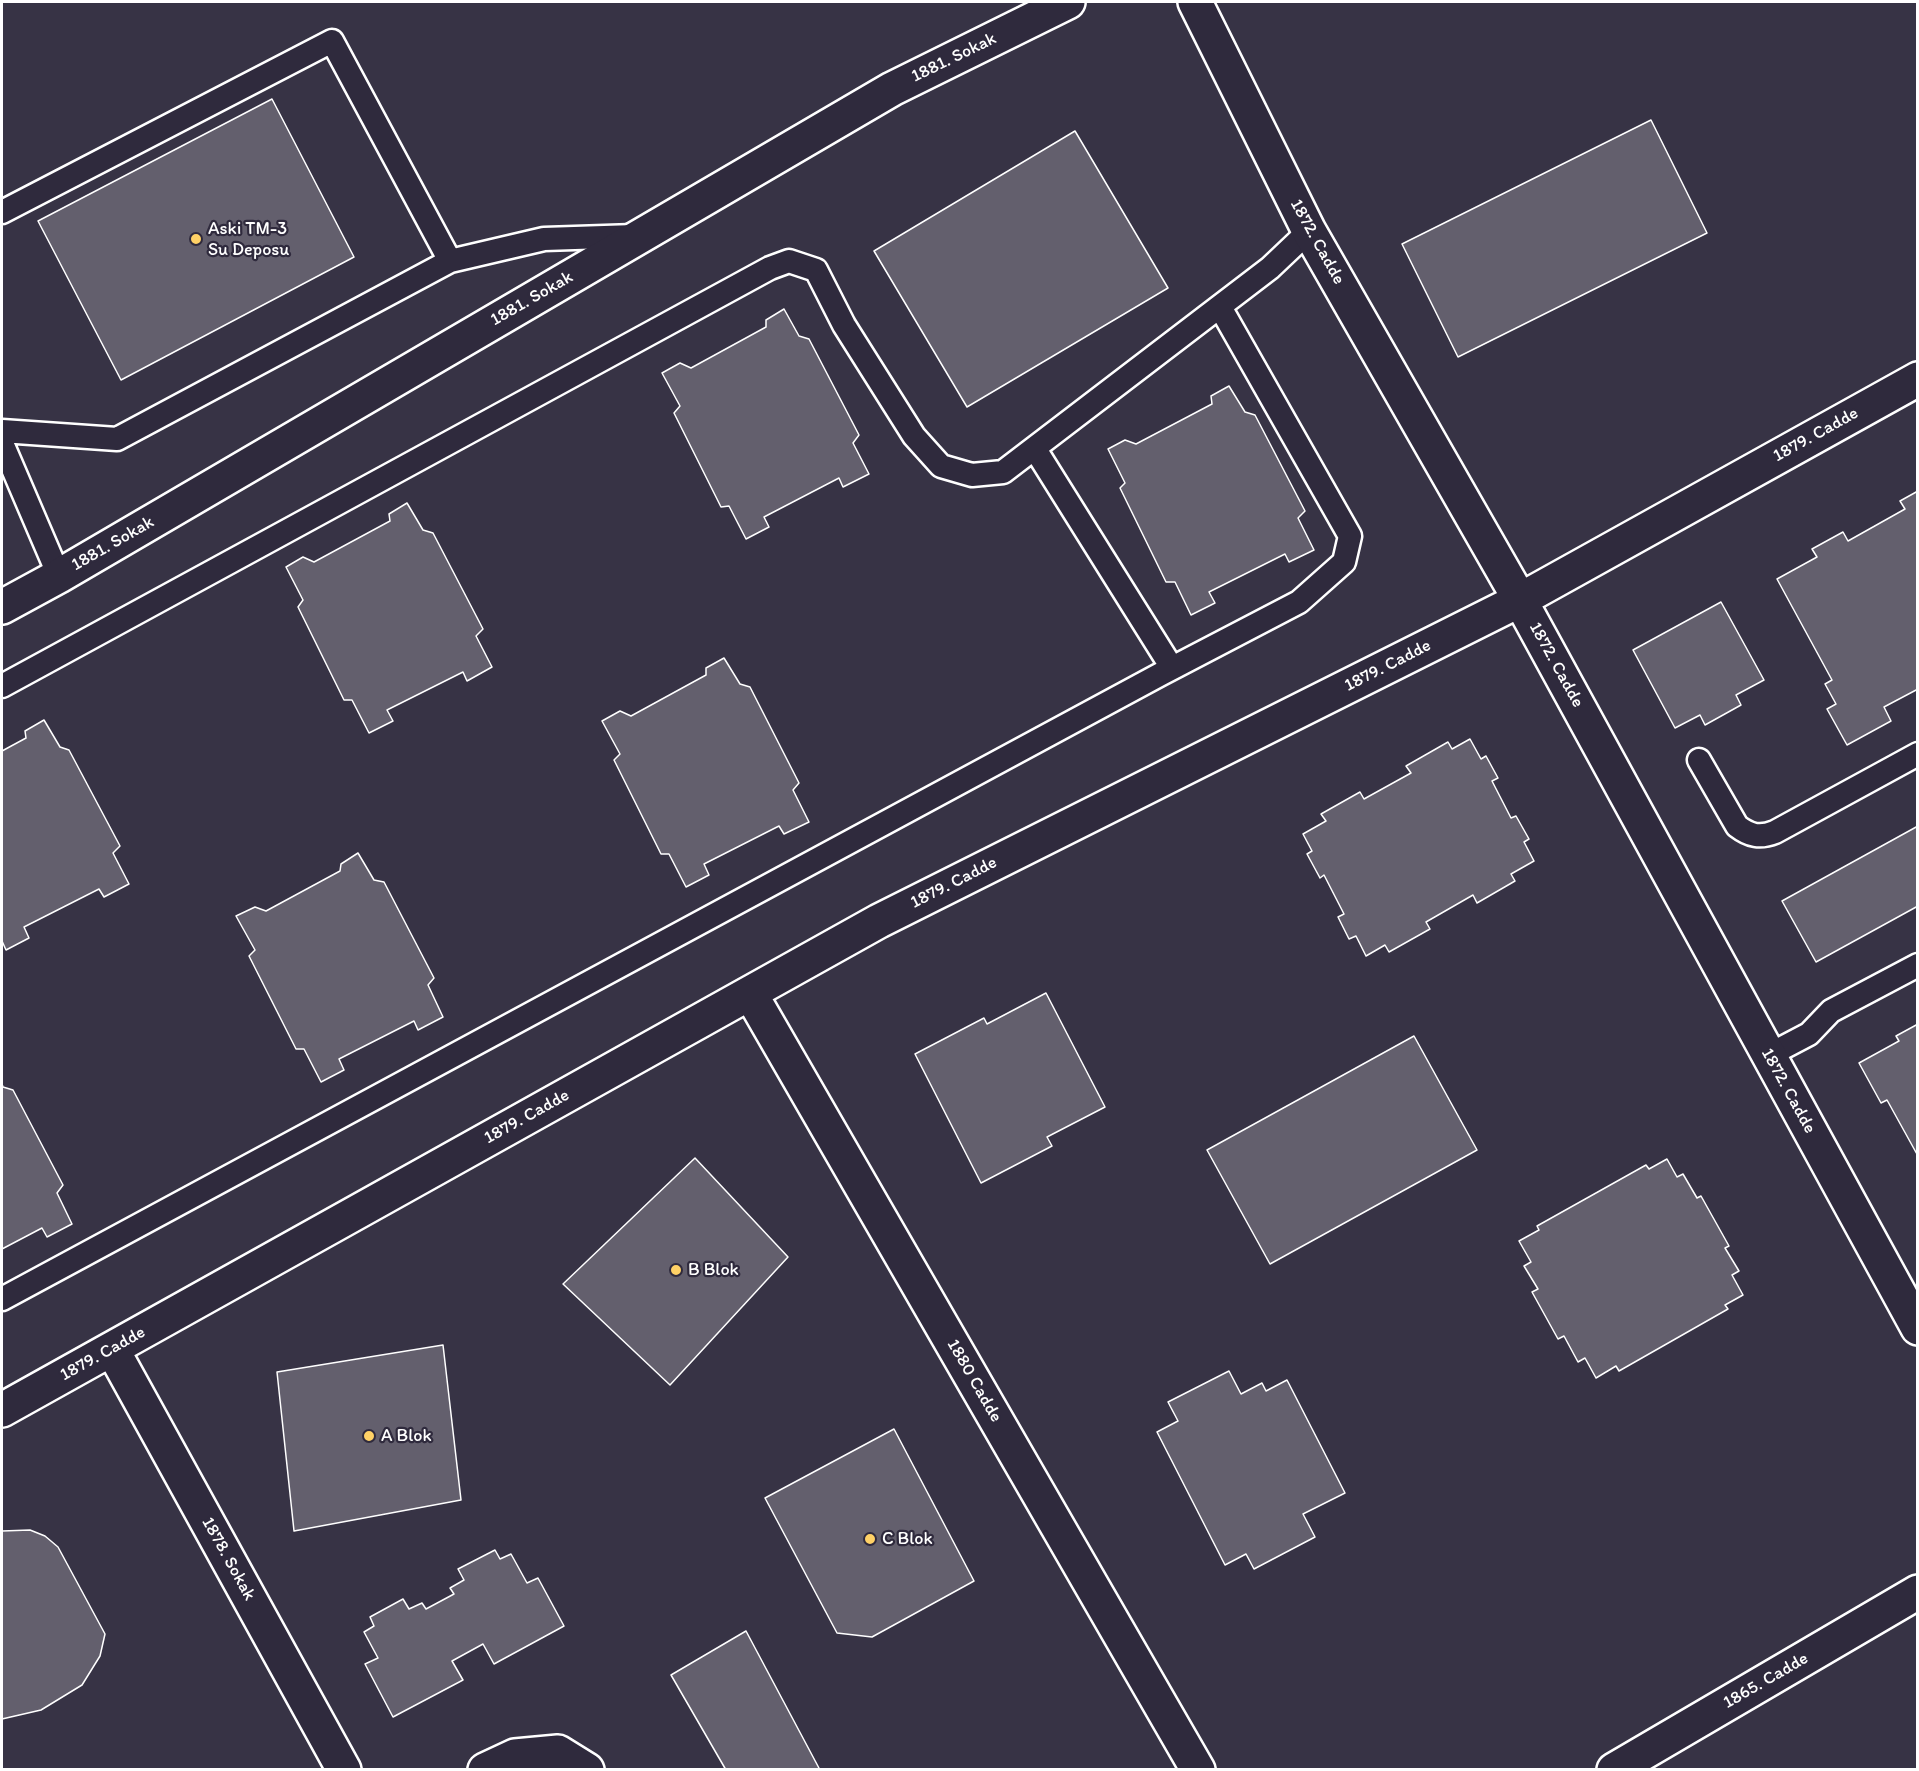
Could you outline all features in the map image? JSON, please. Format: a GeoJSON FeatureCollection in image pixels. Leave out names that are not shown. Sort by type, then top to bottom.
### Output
{"type":"FeatureCollection","features":[{"type":"Feature","properties":{"kind":"street","name":"1881. Sokak"},"geometry":{"type":"LineString","coordinates":[[2,607],[59,576],[892,89],[1068,2]]}},
{"type":"Feature","properties":{"kind":"street","name":"1872. Cadde"},"geometry":{"type":"LineString","coordinates":[[1195,2],[1309,231],[1520,600],[1917,1328]]}},
{"type":"Feature","properties":{"kind":"street","name":"1879. Cadde"},"geometry":{"type":"LineString","coordinates":[[2,1410],[879,921],[1520,600],[1917,379]]}},
{"type":"Feature","properties":{"kind":"street","name":"1880 Cadde"},"geometry":{"type":"LineString","coordinates":[[750,993],[1198,1770]]}},
{"type":"Feature","properties":{"kind":"street","name":"1878. Sokak"},"geometry":{"type":"LineString","coordinates":[[112,1349],[344,1770]]}},
{"type":"Feature","properties":{"kind":"street","name":"1865. Cadde"},"geometry":{"type":"LineString","coordinates":[[1614,1770],[1917,1592]]}},
{"type":"Feature","properties":{"kind":"street"},"geometry":{"type":"LineString","coordinates":[[485,1770],[515,1756],[558,1752],[587,1770]]}},
{"type":"Feature","properties":{"kind":"lane"},"geometry":{"type":"LineString","coordinates":[[2,212],[332,41],[450,261]]}},
{"type":"Feature","properties":{"kind":"lane"},"geometry":{"type":"LineString","coordinates":[[2,686],[760,274],[789,261],[816,270],[844,325],[914,436],[941,466],[972,475],[1003,472],[1035,449],[1270,268],[1309,231]]}},
{"type":"Feature","properties":{"kind":"lane"},"geometry":{"type":"LineString","coordinates":[[2,431],[117,439],[450,261],[544,239],[640,236]]}},
{"type":"Feature","properties":{"kind":"lane"},"geometry":{"type":"LineString","coordinates":[[2,1299],[1172,668],[1299,602],[1344,562],[1350,536],[1220,307]]}},
{"type":"Feature","properties":{"kind":"lane"},"geometry":{"type":"LineString","coordinates":[[2,443],[59,576]]}},
{"type":"Feature","properties":{"kind":"lane"},"geometry":{"type":"LineString","coordinates":[[1035,449],[1172,668]]}},
{"type":"Feature","properties":{"kind":"lane"},"geometry":{"type":"LineString","coordinates":[[1700,760],[1737,826],[1754,836],[1765,836],[1917,754]]}},
{"type":"Feature","properties":{"kind":"lane"},"geometry":{"type":"LineString","coordinates":[[1768,1055],[1809,1034],[1831,1011],[1917,965]]}},
{"type":"Feature","properties":{"kind":"building","name":"Aski TM-3 Su Deposu"},"geometry":{"type":"Polygon","coordinates":[[[272,99],[354,257],[121,380],[38,221],[272,99]]]}},
{"type":"Feature","properties":{"kind":"building"},"geometry":{"type":"Polygon","coordinates":[[[1651,120],[1707,233],[1458,357],[1402,244],[1651,120]]]}},
{"type":"Feature","properties":{"kind":"building"},"geometry":{"type":"Polygon","coordinates":[[[1075,131],[1168,288],[967,407],[874,251],[1075,131]]]}},
{"type":"Feature","properties":{"kind":"building"},"geometry":{"type":"Polygon","coordinates":[[[784,309],[799,336],[809,339],[859,435],[853,443],[869,474],[843,487],[839,478],[764,517],[769,527],[746,539],[729,506],[721,507],[674,413],[680,406],[662,373],[680,363],[691,368],[766,327],[766,320],[784,309]]]}},
{"type":"Feature","properties":{"kind":"building"},"geometry":{"type":"Polygon","coordinates":[[[1229,386],[1245,412],[1255,415],[1305,511],[1298,518],[1314,550],[1289,562],[1285,554],[1209,592],[1215,603],[1191,615],[1175,582],[1166,582],[1120,488],[1125,483],[1108,449],[1125,440],[1136,444],[1212,404],[1211,396],[1229,386]]]}},
{"type":"Feature","properties":{"kind":"building"},"geometry":{"type":"Polygon","coordinates":[[[1918,491],[1918,689],[1884,707],[1891,721],[1847,745],[1827,709],[1836,704],[1825,684],[1832,680],[1777,579],[1817,557],[1812,549],[1843,532],[1848,541],[1905,509],[1900,501],[1918,491]]]}},
{"type":"Feature","properties":{"kind":"building"},"geometry":{"type":"Polygon","coordinates":[[[407,503],[423,530],[433,533],[483,629],[476,636],[492,667],[467,681],[463,672],[387,710],[393,721],[369,733],[352,700],[344,700],[298,607],[303,600],[286,567],[303,557],[314,562],[390,521],[389,514],[407,503]]]}},
{"type":"Feature","properties":{"kind":"building"},"geometry":{"type":"Polygon","coordinates":[[[1721,602],[1764,680],[1736,695],[1741,705],[1705,725],[1700,715],[1675,728],[1633,650],[1721,602]]]}},
{"type":"Feature","properties":{"kind":"building"},"geometry":{"type":"Polygon","coordinates":[[[724,658],[740,684],[750,687],[799,783],[793,790],[809,822],[784,834],[779,826],[704,864],[709,875],[686,887],[669,854],[661,854],[614,760],[620,754],[602,721],[620,711],[631,716],[706,675],[706,668],[724,658]]]}},
{"type":"Feature","properties":{"kind":"building"},"geometry":{"type":"Polygon","coordinates":[[[44,720],[60,747],[69,750],[120,846],[113,853],[129,884],[104,897],[99,889],[24,927],[29,938],[6,950],[2,941],[2,751],[26,738],[25,731],[44,720]]]}},
{"type":"Feature","properties":{"kind":"building"},"geometry":{"type":"Polygon","coordinates":[[[1470,739],[1481,759],[1486,756],[1498,778],[1492,781],[1511,818],[1516,816],[1529,839],[1524,842],[1534,861],[1511,874],[1515,881],[1477,903],[1473,895],[1426,922],[1430,929],[1389,952],[1385,945],[1366,956],[1356,936],[1349,939],[1338,917],[1344,914],[1324,875],[1320,878],[1307,854],[1312,851],[1303,834],[1326,821],[1321,814],[1360,792],[1364,799],[1411,773],[1406,766],[1448,742],[1452,749],[1470,739]]]}},
{"type":"Feature","properties":{"kind":"building"},"geometry":{"type":"Polygon","coordinates":[[[1918,826],[1918,906],[1816,962],[1782,901],[1918,826]]]}},
{"type":"Feature","properties":{"kind":"building"},"geometry":{"type":"Polygon","coordinates":[[[358,853],[374,880],[384,882],[434,978],[428,985],[443,1017],[418,1030],[414,1021],[339,1059],[344,1070],[321,1082],[304,1049],[296,1049],[249,956],[255,950],[236,916],[255,907],[266,911],[340,871],[341,864],[358,853]]]}},
{"type":"Feature","properties":{"kind":"building"},"geometry":{"type":"Polygon","coordinates":[[[1046,993],[1105,1107],[1047,1137],[1052,1146],[981,1183],[915,1054],[984,1018],[987,1024],[1046,993]]]}},
{"type":"Feature","properties":{"kind":"building"},"geometry":{"type":"Polygon","coordinates":[[[1918,1024],[1918,1156],[1887,1100],[1881,1103],[1859,1063],[1899,1041],[1896,1036],[1918,1024]]]}},
{"type":"Feature","properties":{"kind":"building"},"geometry":{"type":"Polygon","coordinates":[[[1414,1036],[1477,1150],[1270,1264],[1207,1150],[1414,1036]]]}},
{"type":"Feature","properties":{"kind":"building"},"geometry":{"type":"Polygon","coordinates":[[[2,1084],[3,1087],[13,1090],[63,1185],[57,1193],[72,1224],[47,1237],[42,1228],[2,1249],[2,1084]]]}},
{"type":"Feature","properties":{"kind":"building","name":"B Blok"},"geometry":{"type":"Polygon","coordinates":[[[695,1158],[788,1257],[670,1385],[563,1284],[695,1158]]]}},
{"type":"Feature","properties":{"kind":"building"},"geometry":{"type":"Polygon","coordinates":[[[1667,1159],[1677,1177],[1683,1174],[1697,1198],[1701,1196],[1729,1246],[1725,1248],[1739,1271],[1732,1275],[1743,1295],[1725,1305],[1728,1309],[1619,1371],[1616,1366],[1596,1378],[1585,1358],[1578,1362],[1564,1336],[1558,1339],[1532,1292],[1538,1289],[1524,1266],[1531,1262],[1519,1241],[1539,1230],[1537,1226],[1646,1165],[1649,1169],[1667,1159]]]}},
{"type":"Feature","properties":{"kind":"building","name":"A Blok"},"geometry":{"type":"Polygon","coordinates":[[[443,1345],[461,1500],[294,1531],[277,1372],[443,1345]]]}},
{"type":"Feature","properties":{"kind":"building"},"geometry":{"type":"Polygon","coordinates":[[[1229,1371],[1241,1394],[1262,1383],[1266,1391],[1287,1380],[1345,1493],[1303,1514],[1315,1537],[1254,1569],[1246,1554],[1225,1565],[1157,1432],[1178,1421],[1168,1402],[1229,1371]]]}},
{"type":"Feature","properties":{"kind":"building","name":"C Blok"},"geometry":{"type":"Polygon","coordinates":[[[894,1429],[974,1581],[872,1637],[837,1633],[765,1498],[894,1429]]]}},
{"type":"Feature","properties":{"kind":"building"},"geometry":{"type":"Polygon","coordinates":[[[30,1530],[45,1536],[58,1547],[105,1634],[100,1656],[82,1685],[41,1710],[2,1719],[2,1531],[30,1530]]]}},
{"type":"Feature","properties":{"kind":"building"},"geometry":{"type":"Polygon","coordinates":[[[495,1550],[500,1559],[511,1554],[527,1583],[538,1578],[564,1626],[494,1664],[483,1644],[452,1661],[463,1680],[393,1717],[365,1664],[378,1658],[364,1632],[374,1626],[370,1617],[403,1599],[409,1609],[422,1603],[426,1609],[454,1594],[450,1588],[464,1580],[458,1569],[495,1550]]]}},
{"type":"Feature","properties":{"kind":"building"},"geometry":{"type":"Polygon","coordinates":[[[746,1631],[820,1770],[726,1770],[671,1675],[746,1631]]]}},
{"type":"Feature","properties":{"kind":"place","name":"Aski TM-3 Su Deposu"},"geometry":{"type":"Point","coordinates":[196,239]}},
{"type":"Feature","properties":{"kind":"place","name":"B Blok"},"geometry":{"type":"Point","coordinates":[676,1270]}},
{"type":"Feature","properties":{"kind":"place","name":"A Blok"},"geometry":{"type":"Point","coordinates":[369,1436]}},
{"type":"Feature","properties":{"kind":"place","name":"C Blok"},"geometry":{"type":"Point","coordinates":[870,1539]}}]}
